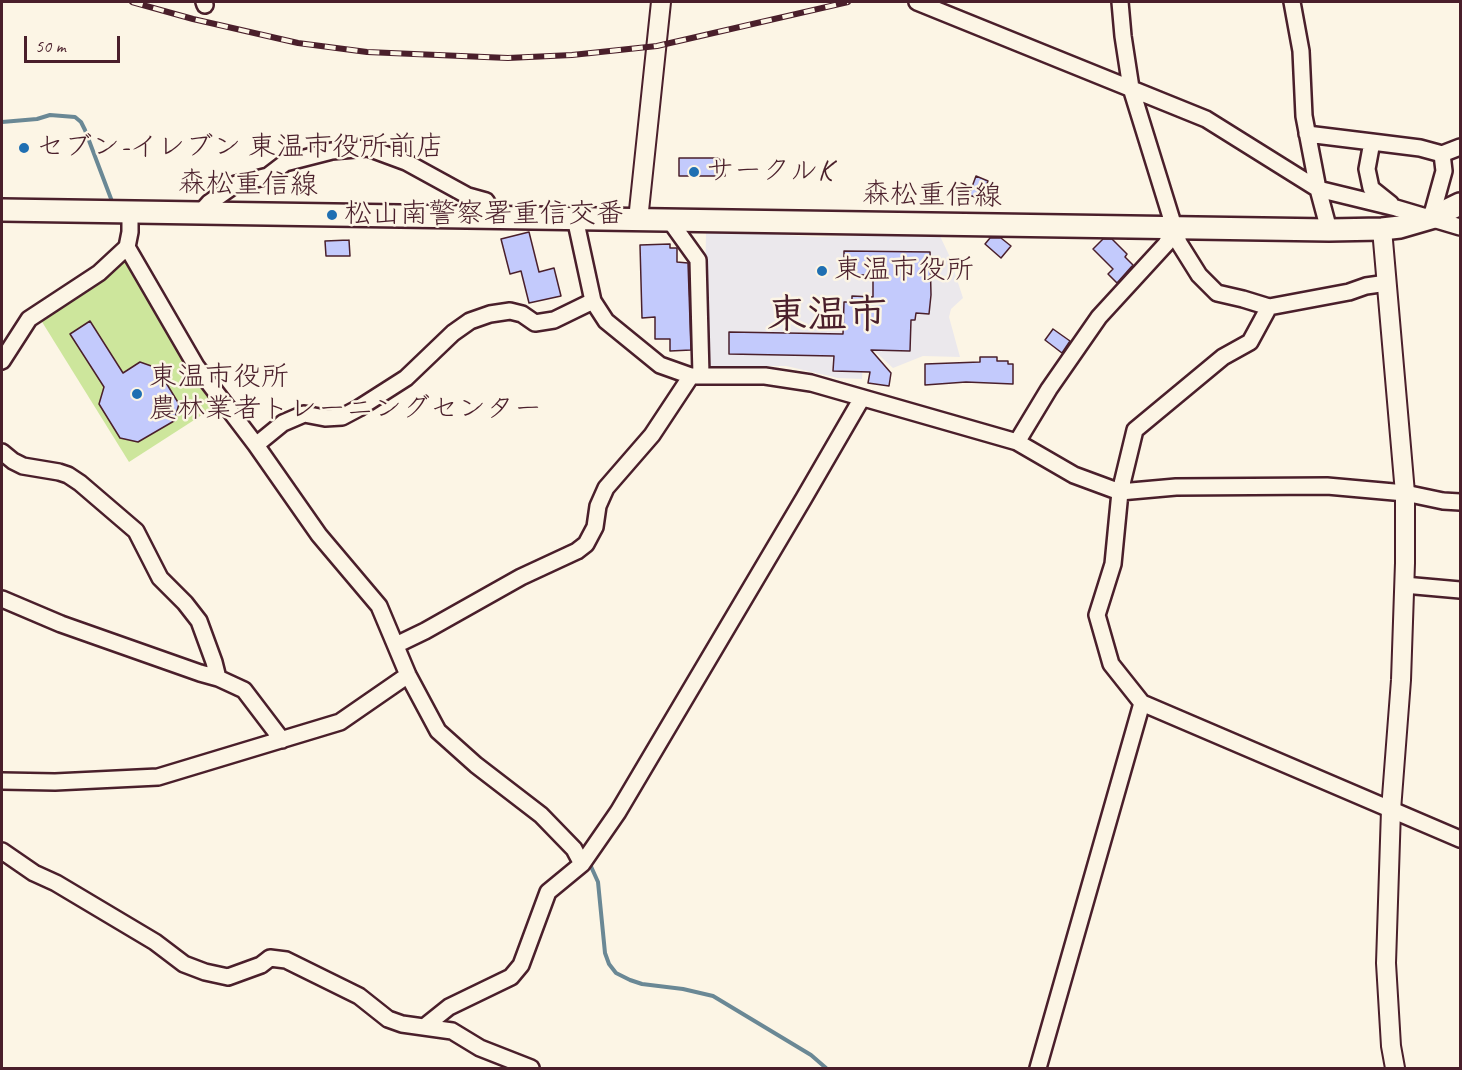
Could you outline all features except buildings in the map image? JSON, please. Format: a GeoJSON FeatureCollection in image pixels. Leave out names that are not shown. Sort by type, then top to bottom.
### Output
{"type":"FeatureCollection","features":[{"type":"Feature","properties":{"kind":"main road","name":"森松重信線"},"geometry":{"type":"LineString","coordinates":[[2,210],[1329,230],[1400,227],[1431,218],[1461,204]]}},
{"type":"Feature","properties":{"kind":"street"},"geometry":{"type":"LineString","coordinates":[[638,219],[661,2]]}},
{"type":"Feature","properties":{"kind":"street"},"geometry":{"type":"LineString","coordinates":[[917,2],[1206,119],[1318,189],[1396,207],[1461,227]]}},
{"type":"Feature","properties":{"kind":"street"},"geometry":{"type":"LineString","coordinates":[[1120,2],[1131,88],[1179,243],[1199,275],[1217,293],[1243,298],[1269,307],[1387,283]]}},
{"type":"Feature","properties":{"kind":"street"},"geometry":{"type":"LineString","coordinates":[[1292,2],[1301,51],[1304,116],[1318,189],[1329,230]]}},
{"type":"Feature","properties":{"kind":"street"},"geometry":{"type":"LineString","coordinates":[[1307,134],[1420,148],[1442,154],[1461,147]]}},
{"type":"Feature","properties":{"kind":"street"},"geometry":{"type":"LineString","coordinates":[[1372,142],[1367,169],[1371,188],[1396,207]]}},
{"type":"Feature","properties":{"kind":"street"},"geometry":{"type":"LineString","coordinates":[[200,213],[209,203],[236,184],[268,176],[285,163],[332,151],[368,148],[406,162],[468,196],[486,201],[495,217]]}},
{"type":"Feature","properties":{"kind":"street"},"geometry":{"type":"LineString","coordinates":[[1431,218],[1444,171],[1442,154]]}},
{"type":"Feature","properties":{"kind":"street"},"geometry":{"type":"LineString","coordinates":[[2,361],[29,319],[99,273],[127,247],[130,212]]}},
{"type":"Feature","properties":{"kind":"street"},"geometry":{"type":"LineString","coordinates":[[575,218],[593,301],[606,321],[660,365],[696,376],[765,376],[811,383],[1017,442],[1074,475],[1120,492],[1176,487],[1327,486],[1405,493],[1443,501],[1461,502]]}},
{"type":"Feature","properties":{"kind":"street"},"geometry":{"type":"LineString","coordinates":[[396,645],[521,577],[577,551],[586,544],[595,527],[598,506],[606,488],[652,435],[696,376],[698,260],[670,221]]}},
{"type":"Feature","properties":{"kind":"street"},"geometry":{"type":"LineString","coordinates":[[1017,442],[1049,389],[1099,317],[1166,244],[1175,228]]}},
{"type":"Feature","properties":{"kind":"street"},"geometry":{"type":"LineString","coordinates":[[1382,229],[1405,493],[1401,680],[1391,810],[1386,963],[1391,1046],[1395,1068]]}},
{"type":"Feature","properties":{"kind":"street"},"geometry":{"type":"LineString","coordinates":[[127,247],[196,366],[256,445],[319,535],[379,606],[408,675],[438,731],[476,765],[541,815],[574,849],[582,864]]}},
{"type":"Feature","properties":{"kind":"street"},"geometry":{"type":"LineString","coordinates":[[256,445],[283,423],[304,414],[325,418],[342,417],[358,408],[406,378],[453,333],[470,321],[510,310],[536,322],[554,320],[593,301]]}},
{"type":"Feature","properties":{"kind":"street"},"geometry":{"type":"LineString","coordinates":[[1269,307],[1250,342],[1222,357],[1135,430],[1120,492],[1113,564],[1097,615],[1111,664],[1142,703],[1461,839]]}},
{"type":"Feature","properties":{"kind":"street"},"geometry":{"type":"LineString","coordinates":[[424,1027],[449,1007],[511,977],[521,965],[548,892],[582,864],[618,812],[862,398]]}},
{"type":"Feature","properties":{"kind":"street"},"geometry":{"type":"LineString","coordinates":[[2,452],[23,466],[68,475],[136,531],[160,578],[199,621],[218,678]]}},
{"type":"Feature","properties":{"kind":"street"},"geometry":{"type":"LineString","coordinates":[[1404,585],[1461,590]]}},
{"type":"Feature","properties":{"kind":"street"},"geometry":{"type":"LineString","coordinates":[[2,599],[61,624],[200,674],[218,678],[244,690],[282,740]]}},
{"type":"Feature","properties":{"kind":"street"},"geometry":{"type":"LineString","coordinates":[[2,781],[55,782],[158,777],[340,722],[408,675]]}},
{"type":"Feature","properties":{"kind":"street"},"geometry":{"type":"LineString","coordinates":[[1038,1068],[1142,703]]}},
{"type":"Feature","properties":{"kind":"street"},"geometry":{"type":"LineString","coordinates":[[2,851],[34,873],[56,883],[155,942],[184,964],[228,977],[261,965],[270,958],[286,960],[359,996],[388,1019],[402,1024],[452,1031],[480,1048],[531,1068]]}},
{"type":"Feature","properties":{"kind":"shaded area"},"geometry":{"type":"Polygon","coordinates":[[[708,230],[817,237],[939,234],[949,255],[963,298],[951,309],[949,317],[960,357],[923,356],[893,368],[867,344],[864,344],[862,379],[838,378],[786,366],[708,366],[705,290],[706,233],[708,230]]]}},
{"type":"Feature","properties":{"kind":"green space"},"geometry":{"type":"Polygon","coordinates":[[[128,259],[219,404],[129,462],[39,317],[128,259]]]}},
{"type":"Feature","properties":{"kind":"waterway"},"geometry":{"type":"LineString","coordinates":[[2,122],[37,119],[50,115],[75,117],[85,130],[113,204]]}},
{"type":"Feature","properties":{"kind":"waterway"},"geometry":{"type":"LineString","coordinates":[[589,862],[598,882],[605,953],[616,973],[642,984],[683,989],[713,996],[811,1055],[826,1068]]}},
{"type":"Feature","properties":{"kind":"railway"},"geometry":{"type":"LineString","coordinates":[[132,2],[193,19],[298,43],[367,52],[508,58],[572,55],[657,46],[848,2]]}},
{"type":"Feature","properties":{"kind":"place","name":"セブン-イレブン 東温市役所前店"},"geometry":{"type":"Point","coordinates":[24,148]}},
{"type":"Feature","properties":{"kind":"place","name":"サークルK"},"geometry":{"type":"Point","coordinates":[694,172]}},
{"type":"Feature","properties":{"kind":"place","name":"松山南警察署重信交番"},"geometry":{"type":"Point","coordinates":[332,215]}},
{"type":"Feature","properties":{"kind":"place","name":"東温市役所"},"geometry":{"type":"Point","coordinates":[822,271]}},
{"type":"Feature","properties":{"kind":"place","name":"東温市役所 農林業者トレーニングセンター"},"geometry":{"type":"Point","coordinates":[137,394]}},
{"type":"Feature","properties":{"kind":"district","name":"東温市"},"geometry":{"type":"Point","coordinates":[827,317]}}]}
